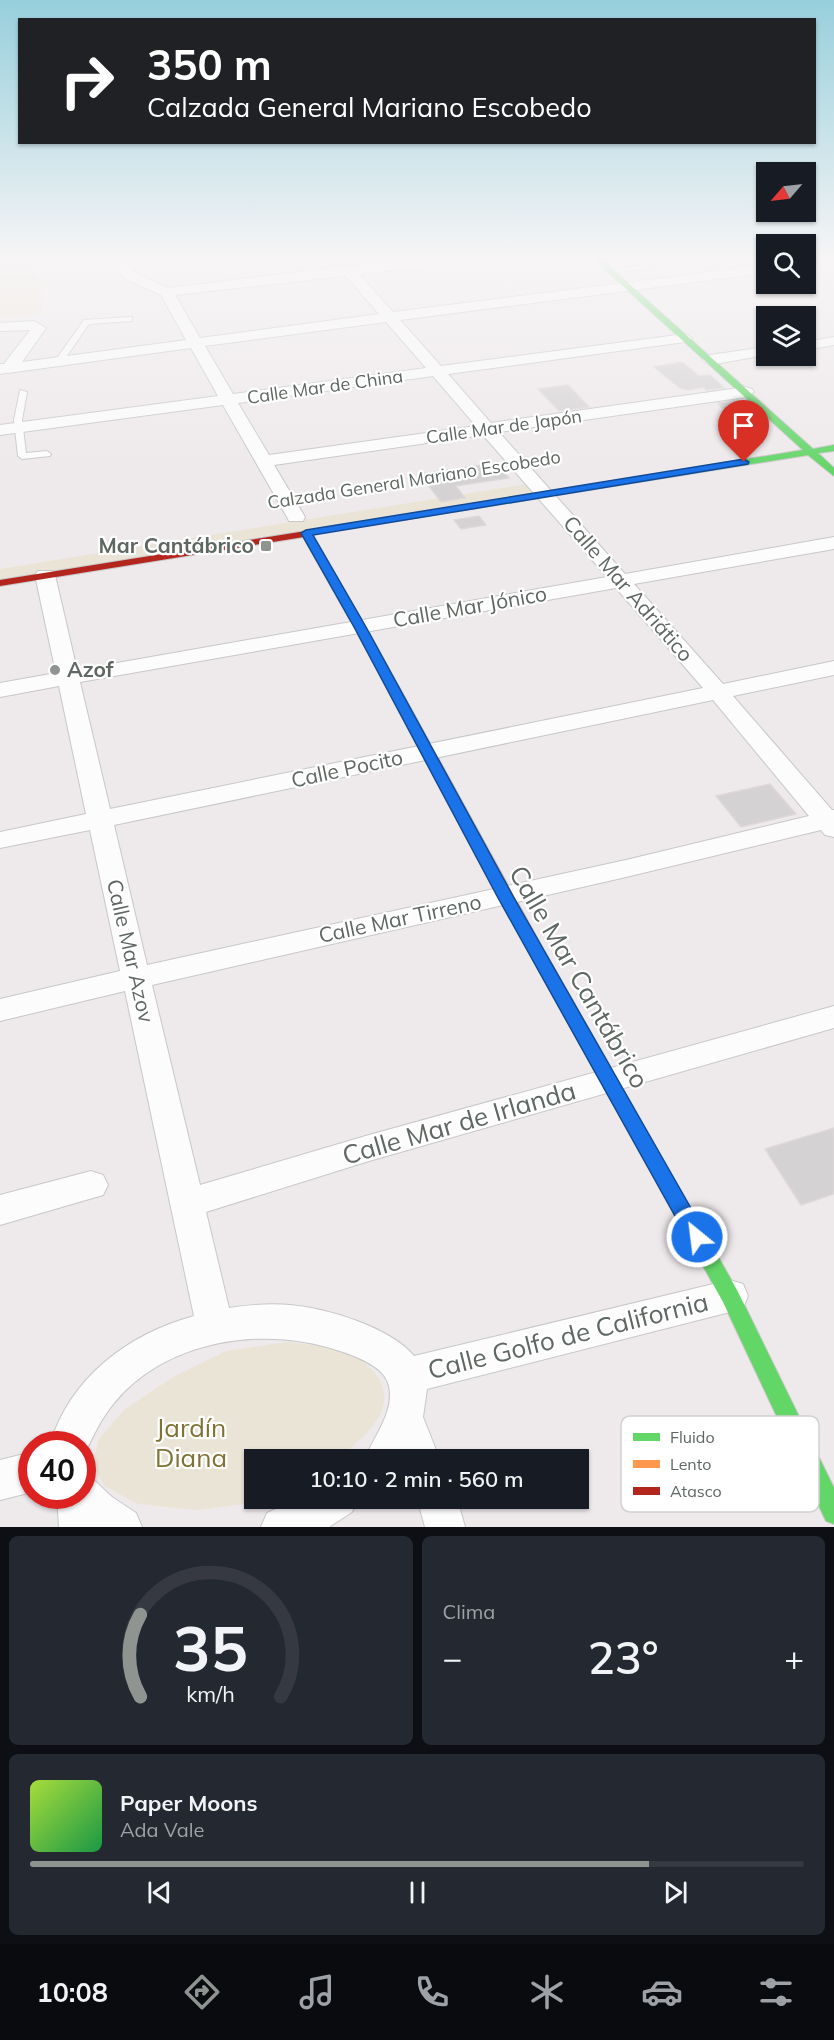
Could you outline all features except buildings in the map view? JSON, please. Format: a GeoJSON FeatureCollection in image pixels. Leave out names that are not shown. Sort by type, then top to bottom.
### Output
{"type":"FeatureCollection","features":[{"type":"Feature","properties":{"kind":"street"},"geometry":{"type":"LineString","coordinates":[[39,328],[4,369],[25,380],[59,361],[305,328]]}},
{"type":"Feature","properties":{"kind":"street"},"geometry":{"type":"LineString","coordinates":[[187,328],[296,517]]}},
{"type":"Feature","properties":{"kind":"street","name":"Calle Mar Adriático"},"geometry":{"type":"LineString","coordinates":[[399,328],[831,822]]}},
{"type":"Feature","properties":{"kind":"street"},"geometry":{"type":"LineString","coordinates":[[674,328],[834,473]]}},
{"type":"Feature","properties":{"kind":"street","name":"Calle Mar de China"},"geometry":{"type":"LineString","coordinates":[[0,430],[685,338]]}},
{"type":"Feature","properties":{"kind":"street"},"geometry":{"type":"LineString","coordinates":[[816,344],[834,341]]}},
{"type":"Feature","properties":{"kind":"street"},"geometry":{"type":"LineString","coordinates":[[710,360],[756,353]]}},
{"type":"Feature","properties":{"kind":"street","name":"Calle Mar de Japón"},"geometry":{"type":"LineString","coordinates":[[263,460],[746,392]]}},
{"type":"Feature","properties":{"kind":"street"},"geometry":{"type":"LineString","coordinates":[[773,442],[815,435]]}},
{"type":"Feature","properties":{"kind":"street","name":"Calzada General Mariano Escobedo"},"geometry":{"type":"LineString","coordinates":[[0,583],[306,533],[535,484],[834,448]]}},
{"type":"Feature","properties":{"kind":"street","name":"Calle Mar Cantábrico"},"geometry":{"type":"LineString","coordinates":[[306,533],[360,627],[505,896],[730,1296],[788,1416]]}},
{"type":"Feature","properties":{"kind":"street","name":"Calle Mar Jónico"},"geometry":{"type":"LineString","coordinates":[[0,690],[834,543]]}},
{"type":"Feature","properties":{"kind":"street","name":"Calle Mar Azov"},"geometry":{"type":"LineString","coordinates":[[45,575],[215,1327]]}},
{"type":"Feature","properties":{"kind":"street","name":"Calle Pocito"},"geometry":{"type":"LineString","coordinates":[[0,840],[834,668]]}},
{"type":"Feature","properties":{"kind":"street","name":"Calle Mar Tirreno"},"geometry":{"type":"LineString","coordinates":[[0,1010],[136,977],[831,822]]}},
{"type":"Feature","properties":{"kind":"street","name":"Calle Mar de Irlanda"},"geometry":{"type":"LineString","coordinates":[[188,1203],[369,1148],[834,1017]]}},
{"type":"Feature","properties":{"kind":"street"},"geometry":{"type":"LineString","coordinates":[[0,1210],[91,1185]]}},
{"type":"Feature","properties":{"kind":"street","name":"Calle Golfo de California"},"geometry":{"type":"LineString","coordinates":[[405,1376],[730,1296]]}},
{"type":"Feature","properties":{"kind":"street"},"geometry":{"type":"LineString","coordinates":[[75,1431],[89,1405],[118,1373],[143,1356],[171,1341],[215,1327],[270,1320],[325,1328],[374,1347],[398,1365],[405,1376],[407,1393],[404,1418],[390,1449]]}},
{"type":"Feature","properties":{"kind":"street"},"geometry":{"type":"LineString","coordinates":[[404,1418],[417,1449]]}},
{"type":"Feature","properties":{"kind":"street"},"geometry":{"type":"LineString","coordinates":[[0,1480],[18,1476]]}},
{"type":"Feature","properties":{"kind":"street","name":"Calle Mar Cantábrico"},"geometry":{"type":"LineString","coordinates":[[819,1482],[834,1513]]}},
{"type":"Feature","properties":{"kind":"street"},"geometry":{"type":"LineString","coordinates":[[78,1509],[79,1527]]}},
{"type":"Feature","properties":{"kind":"street"},"geometry":{"type":"LineString","coordinates":[[96,1509],[122,1527]]}},
{"type":"Feature","properties":{"kind":"street"},"geometry":{"type":"LineString","coordinates":[[281,1527],[320,1509]]}},
{"type":"Feature","properties":{"kind":"street"},"geometry":{"type":"LineString","coordinates":[[440,1509],[445,1527]]}},
{"type":"Feature","properties":{"kind":"lane"},"geometry":{"type":"LineString","coordinates":[[59,361],[83,328]]}},
{"type":"Feature","properties":{"kind":"lane"},"geometry":{"type":"LineString","coordinates":[[25,380],[18,420],[22,456],[47,454]]}},
{"type":"Feature","properties":{"kind":"green space"},"geometry":{"type":"Polygon","coordinates":[[[527,484],[537,494],[0,580],[0,569],[527,484]]]}},
{"type":"Feature","properties":{"kind":"green space","name":"Jardín Diana"},"geometry":{"type":"Polygon","coordinates":[[[288,1342],[327,1347],[348,1353],[366,1364],[379,1379],[384,1397],[380,1415],[364,1436],[349,1449],[244,1449],[244,1504],[196,1510],[138,1504],[104,1486],[96,1470],[99,1439],[124,1410],[173,1377],[226,1351],[288,1342]]]}},
{"type":"Feature","properties":{"kind":"traffic: fast"},"geometry":{"type":"LineString","coordinates":[[674,328],[834,473]]}},
{"type":"Feature","properties":{"kind":"traffic: fast"},"geometry":{"type":"LineString","coordinates":[[306,534],[834,448]]}},
{"type":"Feature","properties":{"kind":"traffic: fast"},"geometry":{"type":"LineString","coordinates":[[539,956],[730,1296],[788,1416]]}},
{"type":"Feature","properties":{"kind":"traffic: fast"},"geometry":{"type":"LineString","coordinates":[[819,1482],[834,1513]]}},
{"type":"Feature","properties":{"kind":"traffic: slow"},"geometry":{"type":"LineString","coordinates":[[306,533],[360,627],[539,956]]}},
{"type":"Feature","properties":{"kind":"traffic: jam"},"geometry":{"type":"LineString","coordinates":[[0,583],[306,534]]}},
{"type":"Feature","properties":{"kind":"place","name":"Mar Cantábrico"},"geometry":{"type":"Point","coordinates":[266,546]}},
{"type":"Feature","properties":{"kind":"place","name":"Azof"},"geometry":{"type":"Point","coordinates":[55,670]}},
{"type":"Feature","properties":{"kind":"route"},"geometry":{"type":"LineString","coordinates":[[697,1237],[505,896],[360,627],[306,533],[744,462]]}}]}
